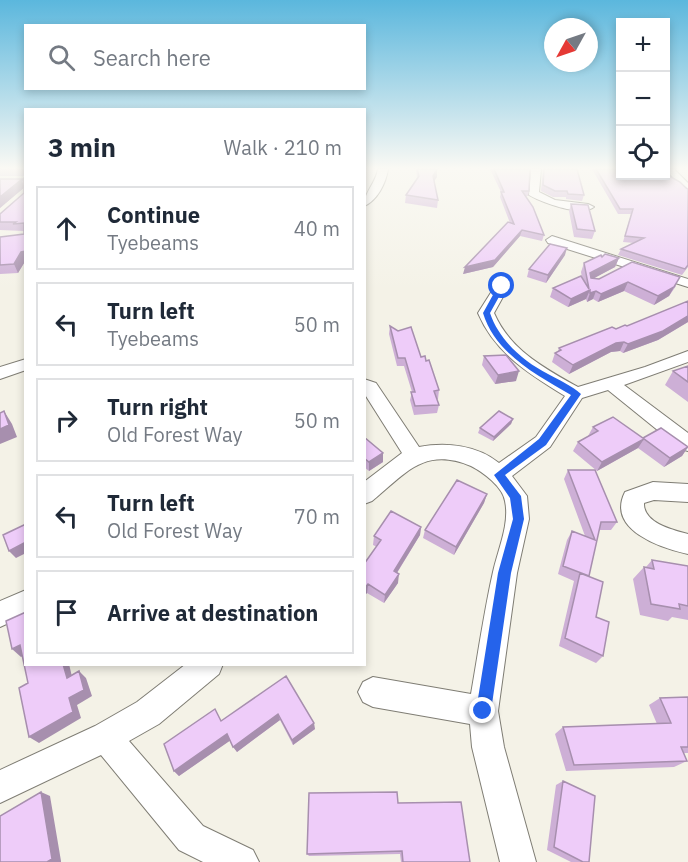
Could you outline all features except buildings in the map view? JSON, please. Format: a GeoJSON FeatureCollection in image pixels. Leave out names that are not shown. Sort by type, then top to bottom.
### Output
{"type":"FeatureCollection","features":[{"type":"Feature","properties":{"kind":"street"},"geometry":{"type":"LineString","coordinates":[[552,240],[633,263],[652,273],[688,283]]}},
{"type":"Feature","properties":{"kind":"street"},"geometry":{"type":"LineString","coordinates":[[502,286],[486,313],[491,329],[509,349],[539,373],[576,394]]}},
{"type":"Feature","properties":{"kind":"street"},"geometry":{"type":"LineString","coordinates":[[499,475],[543,442],[576,394],[688,356]]}},
{"type":"Feature","properties":{"kind":"street"},"geometry":{"type":"LineString","coordinates":[[0,373],[24,365]]}},
{"type":"Feature","properties":{"kind":"street"},"geometry":{"type":"LineString","coordinates":[[611,384],[688,444]]}},
{"type":"Feature","properties":{"kind":"street"},"geometry":{"type":"LineString","coordinates":[[366,386],[370,387],[414,455]]}},
{"type":"Feature","properties":{"kind":"street"},"geometry":{"type":"LineString","coordinates":[[366,493],[414,455],[439,451],[465,455],[486,464],[499,475],[516,496],[518,519],[505,573],[483,711],[488,747],[518,862]]}},
{"type":"Feature","properties":{"kind":"street"},"geometry":{"type":"LineString","coordinates":[[688,493],[653,491],[633,498],[631,504],[636,517],[648,530],[665,540],[688,544]]}},
{"type":"Feature","properties":{"kind":"street"},"geometry":{"type":"LineString","coordinates":[[0,614],[24,603]]}},
{"type":"Feature","properties":{"kind":"street"},"geometry":{"type":"LineString","coordinates":[[0,787],[106,737],[148,713],[207,666]]}},
{"type":"Feature","properties":{"kind":"street"},"geometry":{"type":"LineString","coordinates":[[373,692],[483,711]]}},
{"type":"Feature","properties":{"kind":"street"},"geometry":{"type":"LineString","coordinates":[[106,737],[191,838],[241,862]]}},
{"type":"Feature","properties":{"kind":"route"},"geometry":{"type":"LineString","coordinates":[[483,711],[505,573],[518,519],[516,496],[499,475],[543,442],[576,394],[539,373],[509,349],[491,329],[486,313],[502,286]]}}]}
